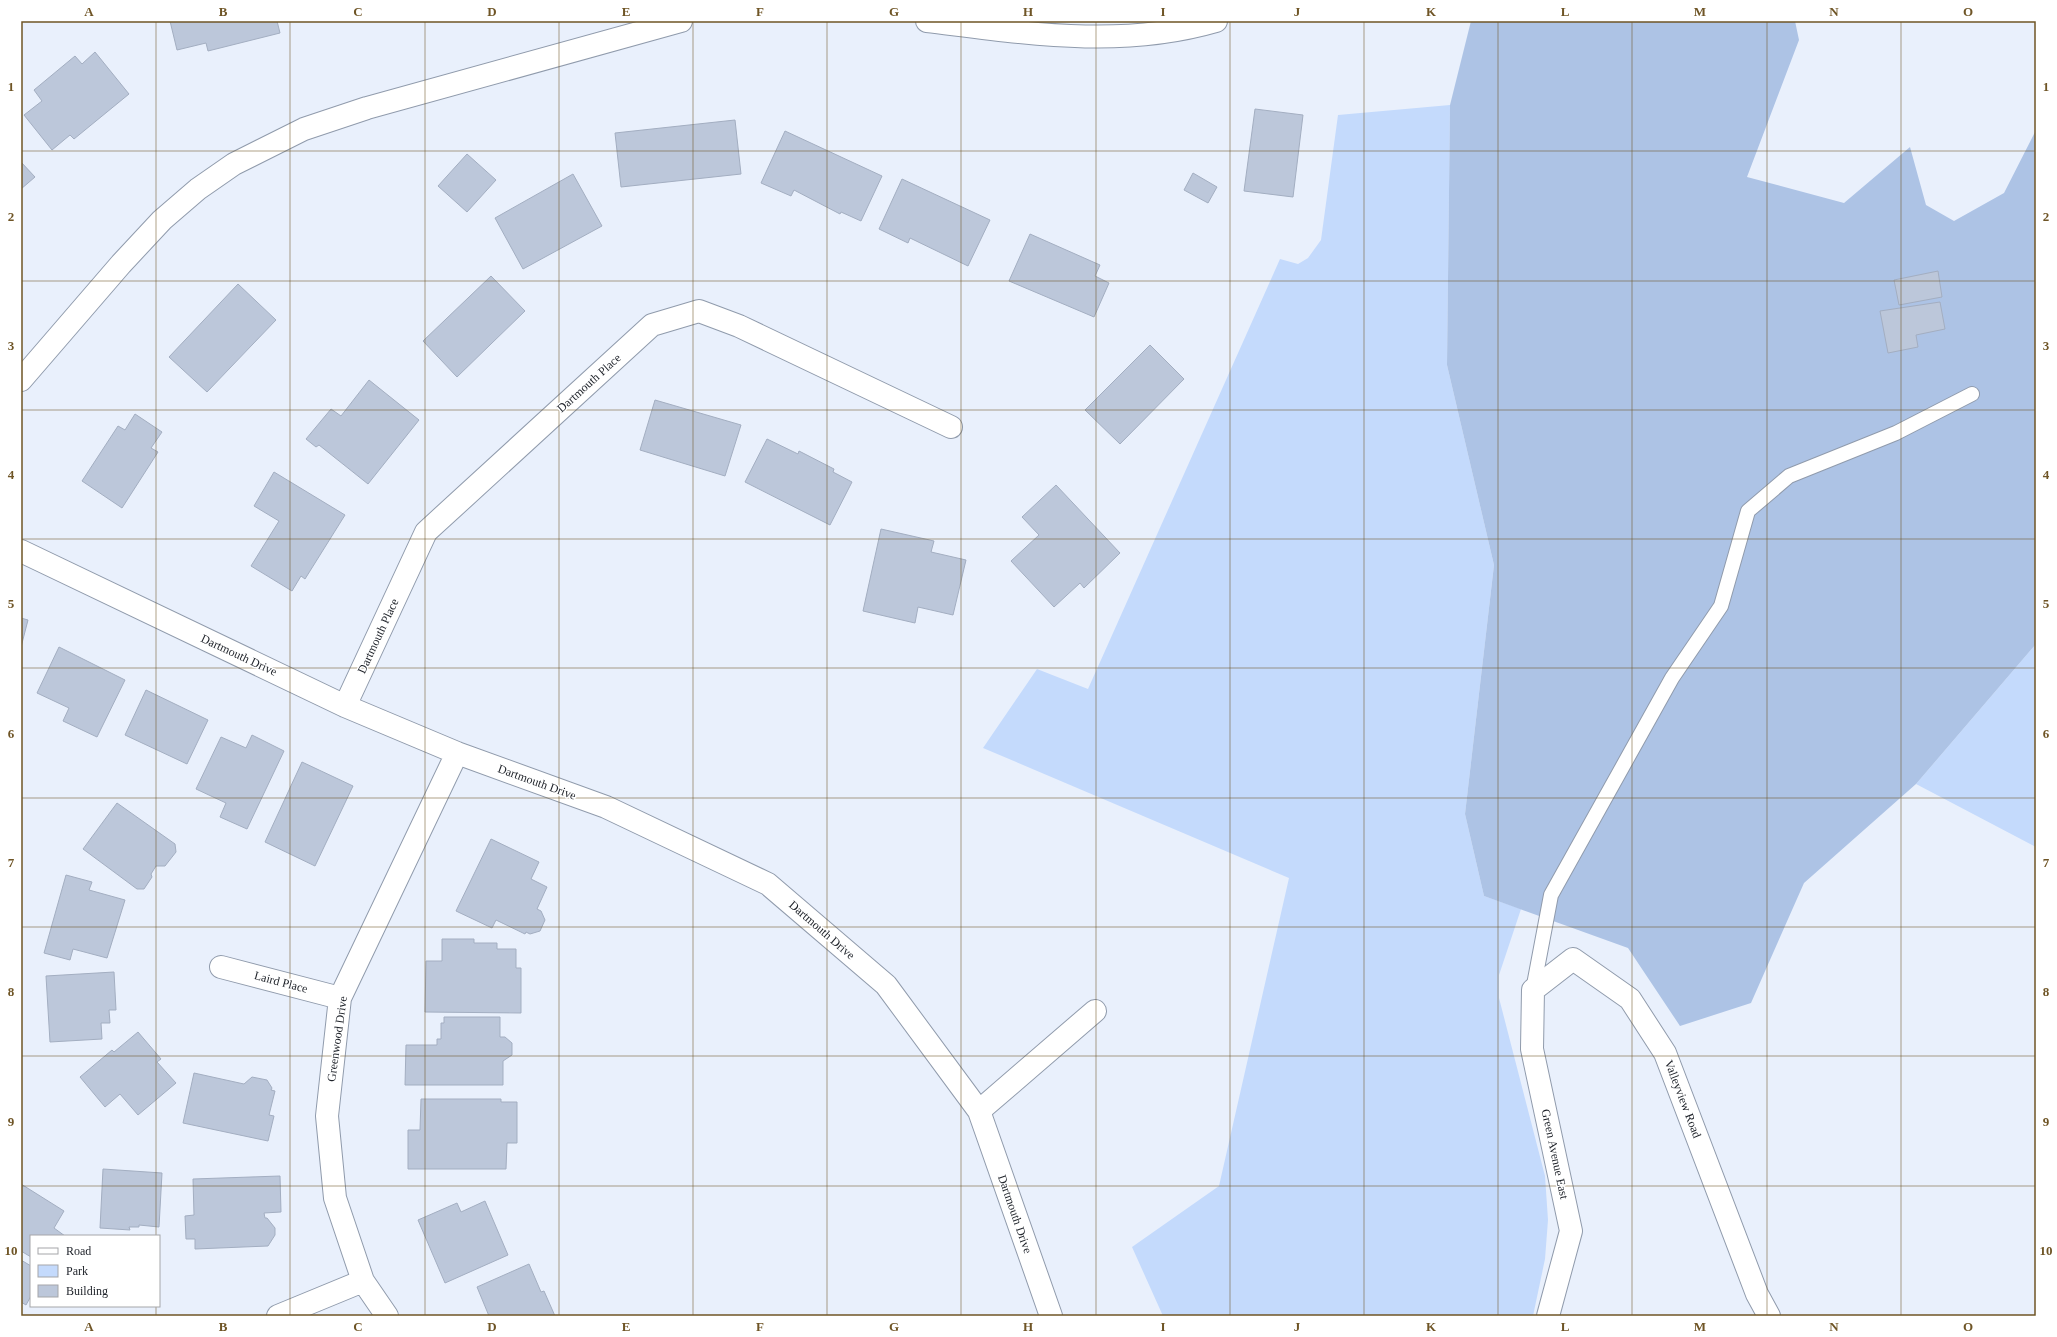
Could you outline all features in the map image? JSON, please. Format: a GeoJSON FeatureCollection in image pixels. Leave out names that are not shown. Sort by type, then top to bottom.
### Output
{"type":"FeatureCollection","features":[{"type":"Feature","properties":{"kind":"street"},"geometry":{"type":"LineString","coordinates":[[927,21],[1031,34],[1090,38],[1144,36],[1196,27],[1216,21]]}},
{"type":"Feature","properties":{"kind":"street"},"geometry":{"type":"LineString","coordinates":[[21,380],[120,264],[162,220],[198,188],[234,164],[304,129],[367,108],[674,22]]}},
{"type":"Feature","properties":{"kind":"street","name":"Dartmouth Place"},"geometry":{"type":"LineString","coordinates":[[346,706],[426,532],[652,325],[699,311],[740,326],[952,427]]}},
{"type":"Feature","properties":{"kind":"street","name":"Dartmouth Drive"},"geometry":{"type":"LineString","coordinates":[[21,552],[346,706],[457,753],[606,807],[768,884],[886,985],[979,1111],[1051,1316]]}},
{"type":"Feature","properties":{"kind":"street","name":"Greenwood Drive"},"geometry":{"type":"LineString","coordinates":[[387,1316],[364,1281],[335,1198],[328,1124],[340,998],[457,753]]}},
{"type":"Feature","properties":{"kind":"street","name":"Valleyview Road"},"geometry":{"type":"LineString","coordinates":[[1533,990],[1573,959],[1630,999],[1665,1053],[1757,1294],[1769,1316]]}},
{"type":"Feature","properties":{"kind":"street","name":"Laird Place"},"geometry":{"type":"LineString","coordinates":[[221,966],[340,998]]}},
{"type":"Feature","properties":{"kind":"street","name":"Green Avenue East"},"geometry":{"type":"LineString","coordinates":[[1533,990],[1532,1049],[1571,1231],[1548,1316]]}},
{"type":"Feature","properties":{"kind":"street"},"geometry":{"type":"LineString","coordinates":[[979,1111],[1094,1010]]}},
{"type":"Feature","properties":{"kind":"street"},"geometry":{"type":"LineString","coordinates":[[278,1316],[364,1281]]}},
{"type":"Feature","properties":{"kind":"lane"},"geometry":{"type":"LineString","coordinates":[[1533,990],[1551,895],[1672,678],[1721,606],[1748,511],[1789,476],[1896,433],[1972,394]]}},
{"type":"Feature","properties":{"kind":"green space"},"geometry":{"type":"Polygon","coordinates":[[[1450,105],[1447,365],[1494,565],[1465,814],[1484,896],[1521,909],[1499,975],[1499,998],[1545,1176],[1548,1220],[1545,1259],[1533,1316],[1163,1316],[1132,1247],[1219,1186],[1289,878],[983,748],[1037,669],[1088,689],[1280,259],[1298,264],[1308,258],[1321,240],[1338,115],[1450,105]]]}},
{"type":"Feature","properties":{"kind":"green space"},"geometry":{"type":"Polygon","coordinates":[[[2036,644],[2036,847],[1916,784],[2036,644]]]}},
{"type":"Feature","properties":{"kind":"shaded area"},"geometry":{"type":"Polygon","coordinates":[[[1471,21],[1795,21],[1799,40],[1747,177],[1844,203],[1910,147],[1926,205],[1954,221],[2004,193],[2036,130],[2036,644],[1916,784],[1804,883],[1751,1003],[1680,1026],[1628,948],[1484,896],[1465,814],[1494,565],[1447,365],[1450,105],[1471,21]]]}},
{"type":"Feature","properties":{"kind":"building"},"geometry":{"type":"Polygon","coordinates":[[[170,21],[277,21],[280,33],[208,51],[206,43],[177,50],[170,21]]]}},
{"type":"Feature","properties":{"kind":"building"},"geometry":{"type":"Polygon","coordinates":[[[95,52],[129,94],[74,139],[70,135],[52,150],[24,115],[42,101],[34,90],[75,56],[82,64],[95,52]]]}},
{"type":"Feature","properties":{"kind":"building"},"geometry":{"type":"Polygon","coordinates":[[[1255,109],[1303,115],[1293,197],[1244,191],[1255,109]]]}},
{"type":"Feature","properties":{"kind":"building"},"geometry":{"type":"Polygon","coordinates":[[[735,120],[741,174],[621,187],[615,133],[735,120]]]}},
{"type":"Feature","properties":{"kind":"building"},"geometry":{"type":"Polygon","coordinates":[[[785,131],[882,176],[861,221],[841,212],[840,214],[794,190],[791,196],[761,183],[785,131]]]}},
{"type":"Feature","properties":{"kind":"building"},"geometry":{"type":"Polygon","coordinates":[[[467,154],[496,180],[467,212],[438,186],[467,154]]]}},
{"type":"Feature","properties":{"kind":"building"},"geometry":{"type":"Polygon","coordinates":[[[21,162],[35,177],[21,189],[21,162]]]}},
{"type":"Feature","properties":{"kind":"building"},"geometry":{"type":"Polygon","coordinates":[[[1193,173],[1217,187],[1208,203],[1184,190],[1193,173]]]}},
{"type":"Feature","properties":{"kind":"building"},"geometry":{"type":"Polygon","coordinates":[[[573,174],[602,226],[523,269],[495,218],[573,174]]]}},
{"type":"Feature","properties":{"kind":"building"},"geometry":{"type":"Polygon","coordinates":[[[902,179],[990,220],[968,266],[910,238],[908,243],[879,229],[902,179]]]}},
{"type":"Feature","properties":{"kind":"building"},"geometry":{"type":"Polygon","coordinates":[[[1030,234],[1100,265],[1095,276],[1109,283],[1094,317],[1009,281],[1030,234]]]}},
{"type":"Feature","properties":{"kind":"building"},"geometry":{"type":"Polygon","coordinates":[[[1938,271],[1942,297],[1899,305],[1894,280],[1938,271]]]}},
{"type":"Feature","properties":{"kind":"building"},"geometry":{"type":"Polygon","coordinates":[[[491,276],[525,311],[457,377],[423,341],[491,276]]]}},
{"type":"Feature","properties":{"kind":"building"},"geometry":{"type":"Polygon","coordinates":[[[238,284],[276,320],[207,392],[169,357],[238,284]]]}},
{"type":"Feature","properties":{"kind":"building"},"geometry":{"type":"Polygon","coordinates":[[[1940,302],[1945,329],[1916,335],[1918,347],[1888,353],[1880,311],[1940,302]]]}},
{"type":"Feature","properties":{"kind":"building"},"geometry":{"type":"Polygon","coordinates":[[[1150,345],[1184,379],[1120,444],[1085,410],[1150,345]]]}},
{"type":"Feature","properties":{"kind":"building"},"geometry":{"type":"Polygon","coordinates":[[[369,380],[419,420],[368,484],[319,445],[316,447],[306,439],[331,409],[341,416],[369,380]]]}},
{"type":"Feature","properties":{"kind":"building"},"geometry":{"type":"Polygon","coordinates":[[[655,400],[741,425],[725,476],[640,450],[655,400]]]}},
{"type":"Feature","properties":{"kind":"building"},"geometry":{"type":"Polygon","coordinates":[[[135,414],[162,432],[151,448],[158,452],[122,508],[82,481],[118,426],[125,430],[135,414]]]}},
{"type":"Feature","properties":{"kind":"building"},"geometry":{"type":"Polygon","coordinates":[[[767,439],[798,454],[799,451],[834,469],[833,472],[852,482],[830,525],[745,482],[767,439]]]}},
{"type":"Feature","properties":{"kind":"building"},"geometry":{"type":"Polygon","coordinates":[[[274,472],[345,515],[305,579],[301,576],[292,591],[251,566],[279,521],[254,506],[274,472]]]}},
{"type":"Feature","properties":{"kind":"building"},"geometry":{"type":"Polygon","coordinates":[[[1056,485],[1120,553],[1084,588],[1080,583],[1054,607],[1011,561],[1039,535],[1022,517],[1056,485]]]}},
{"type":"Feature","properties":{"kind":"building"},"geometry":{"type":"Polygon","coordinates":[[[881,529],[934,541],[931,552],[966,560],[953,615],[918,607],[915,623],[863,611],[881,529]]]}},
{"type":"Feature","properties":{"kind":"building"},"geometry":{"type":"Polygon","coordinates":[[[21,618],[28,620],[21,647],[21,618]]]}},
{"type":"Feature","properties":{"kind":"building"},"geometry":{"type":"Polygon","coordinates":[[[59,647],[125,680],[97,737],[63,721],[69,708],[37,693],[59,647]]]}},
{"type":"Feature","properties":{"kind":"building"},"geometry":{"type":"Polygon","coordinates":[[[146,690],[208,720],[187,764],[125,735],[146,690]]]}},
{"type":"Feature","properties":{"kind":"building"},"geometry":{"type":"Polygon","coordinates":[[[252,735],[284,751],[247,829],[220,817],[226,803],[196,789],[221,737],[246,748],[252,735]]]}},
{"type":"Feature","properties":{"kind":"building"},"geometry":{"type":"Polygon","coordinates":[[[302,762],[353,786],[315,866],[265,842],[302,762]]]}},
{"type":"Feature","properties":{"kind":"building"},"geometry":{"type":"Polygon","coordinates":[[[117,803],[175,844],[176,852],[165,866],[156,866],[151,874],[152,877],[144,889],[137,889],[83,849],[117,803]]]}},
{"type":"Feature","properties":{"kind":"building"},"geometry":{"type":"Polygon","coordinates":[[[491,839],[539,862],[531,879],[547,887],[537,909],[541,911],[545,920],[540,931],[530,934],[526,932],[525,934],[496,920],[492,928],[456,911],[491,839]]]}},
{"type":"Feature","properties":{"kind":"building"},"geometry":{"type":"Polygon","coordinates":[[[66,875],[92,882],[89,890],[125,900],[107,958],[73,949],[70,960],[44,953],[66,875]]]}},
{"type":"Feature","properties":{"kind":"building"},"geometry":{"type":"Polygon","coordinates":[[[442,939],[474,939],[474,943],[497,943],[497,949],[516,949],[516,968],[521,968],[521,1013],[425,1012],[426,961],[442,961],[442,939]]]}},
{"type":"Feature","properties":{"kind":"building"},"geometry":{"type":"Polygon","coordinates":[[[114,972],[116,1010],[109,1010],[110,1023],[101,1023],[102,1039],[50,1042],[46,976],[114,972]]]}},
{"type":"Feature","properties":{"kind":"building"},"geometry":{"type":"Polygon","coordinates":[[[444,1017],[500,1017],[500,1037],[505,1037],[512,1043],[512,1055],[503,1061],[503,1085],[405,1085],[406,1045],[437,1045],[437,1039],[441,1039],[441,1023],[444,1023],[444,1017]]]}},
{"type":"Feature","properties":{"kind":"building"},"geometry":{"type":"Polygon","coordinates":[[[138,1032],[161,1059],[157,1062],[176,1083],[138,1115],[120,1094],[105,1107],[80,1077],[112,1050],[114,1052],[138,1032]]]}},
{"type":"Feature","properties":{"kind":"building"},"geometry":{"type":"Polygon","coordinates":[[[194,1073],[244,1084],[252,1077],[267,1080],[272,1088],[271,1090],[275,1091],[269,1115],[274,1116],[268,1141],[183,1123],[194,1073]]]}},
{"type":"Feature","properties":{"kind":"building"},"geometry":{"type":"Polygon","coordinates":[[[421,1099],[501,1099],[501,1102],[517,1102],[517,1143],[507,1143],[506,1169],[408,1169],[408,1130],[420,1130],[421,1099]]]}},
{"type":"Feature","properties":{"kind":"building"},"geometry":{"type":"Polygon","coordinates":[[[103,1169],[162,1173],[159,1227],[139,1225],[139,1227],[129,1227],[130,1230],[100,1228],[103,1169]]]}},
{"type":"Feature","properties":{"kind":"building"},"geometry":{"type":"Polygon","coordinates":[[[280,1176],[281,1212],[264,1213],[265,1218],[267,1218],[275,1228],[275,1235],[268,1246],[195,1249],[195,1239],[186,1239],[185,1216],[194,1215],[193,1179],[280,1176]]]}},
{"type":"Feature","properties":{"kind":"building"},"geometry":{"type":"Polygon","coordinates":[[[21,1184],[64,1211],[54,1228],[64,1235],[30,1235],[30,1256],[21,1251],[21,1184]]]}},
{"type":"Feature","properties":{"kind":"building"},"geometry":{"type":"Polygon","coordinates":[[[485,1201],[508,1255],[445,1283],[418,1220],[457,1203],[461,1212],[485,1201]]]}},
{"type":"Feature","properties":{"kind":"building"},"geometry":{"type":"Polygon","coordinates":[[[21,1260],[30,1265],[30,1298],[26,1305],[21,1302],[21,1260]]]}},
{"type":"Feature","properties":{"kind":"building"},"geometry":{"type":"Polygon","coordinates":[[[529,1264],[541,1292],[544,1291],[555,1316],[489,1316],[477,1287],[529,1264]]]}}]}
